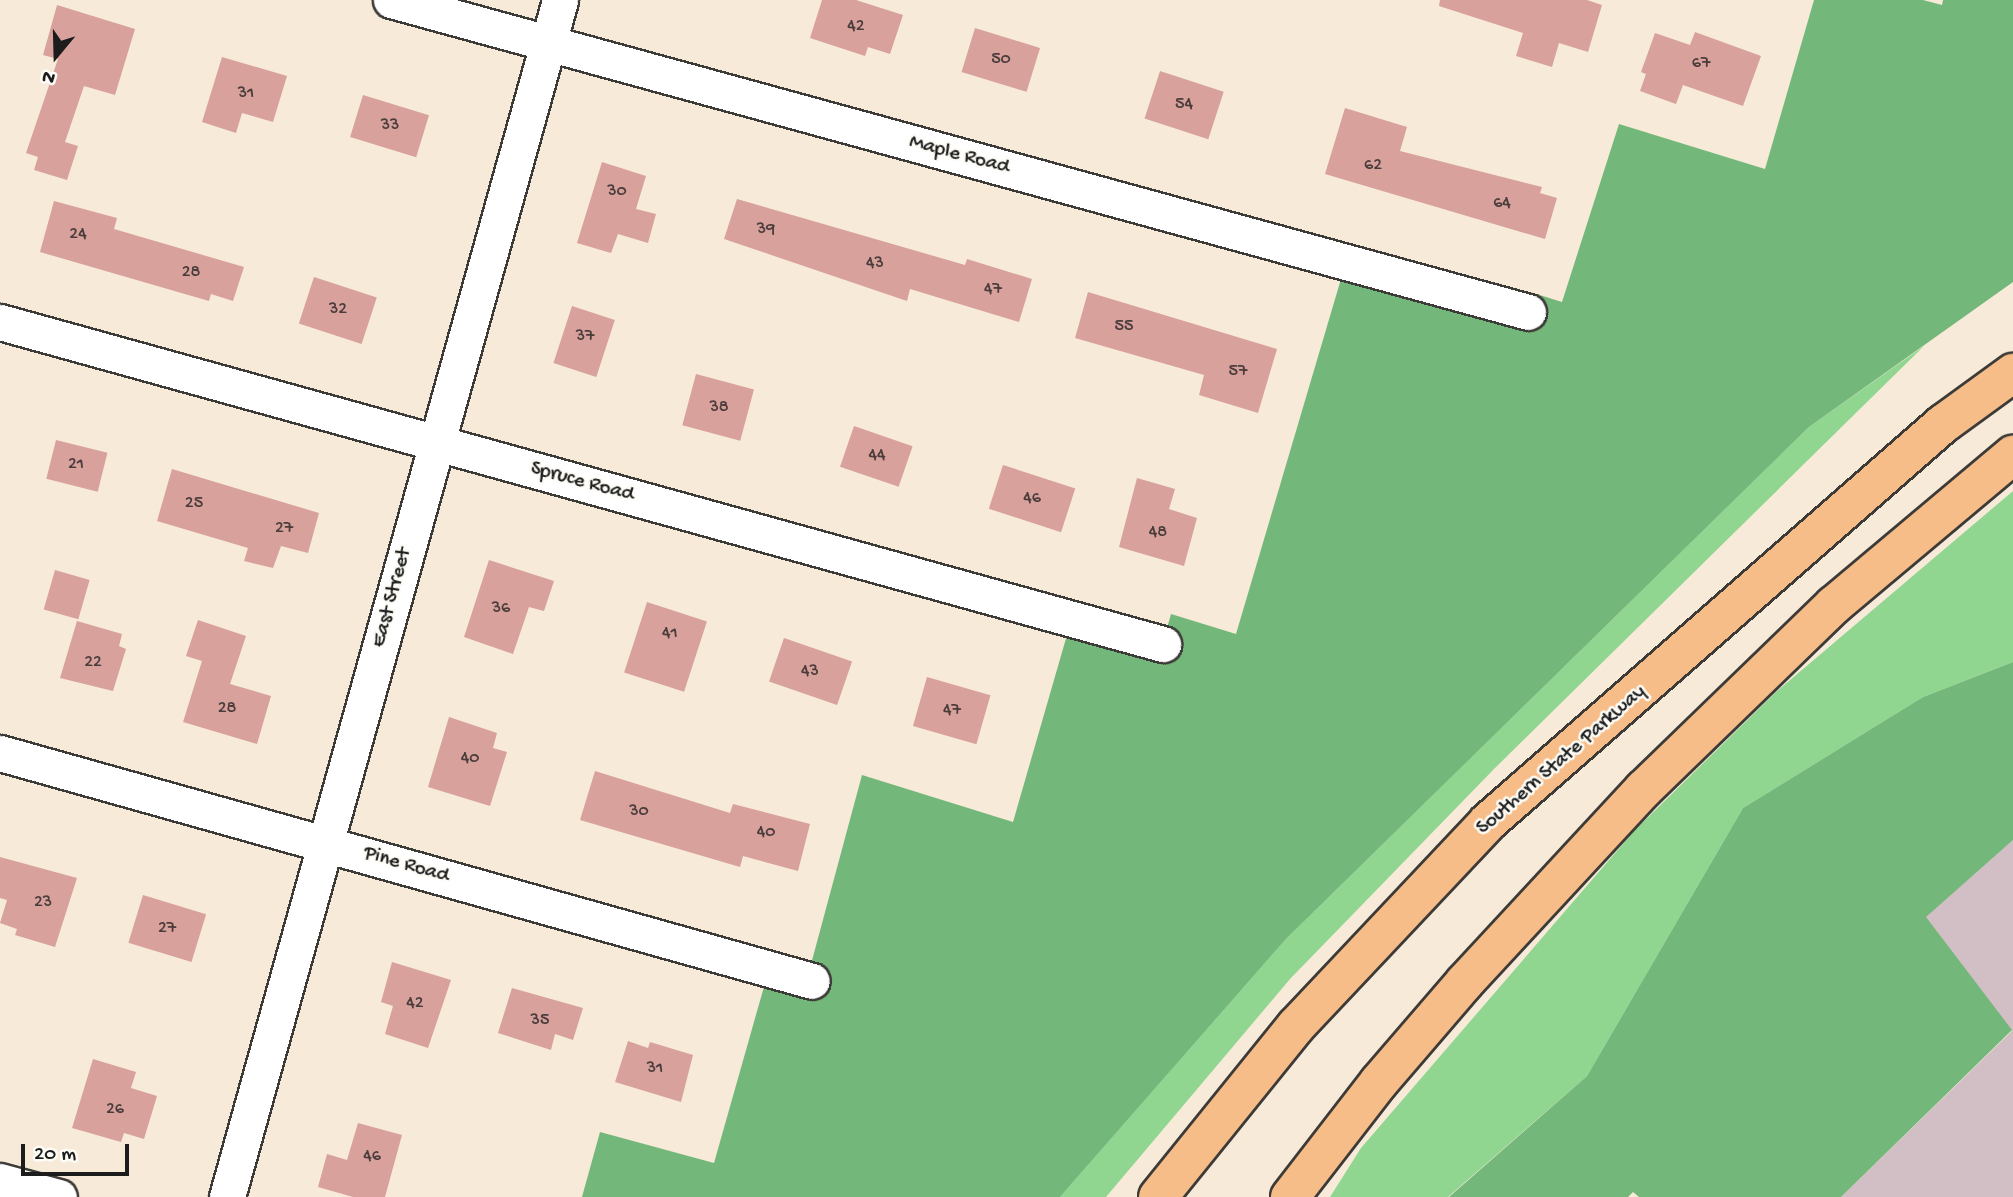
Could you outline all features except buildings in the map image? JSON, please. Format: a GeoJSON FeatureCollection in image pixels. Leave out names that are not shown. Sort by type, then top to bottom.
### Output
{"type":"FeatureCollection","features":[{"type":"Feature","properties":{"kind":"highway","name":"Southern State Parkway"},"geometry":{"type":"LineString","coordinates":[[1158,1197],[1296,1026],[1488,822],[1943,424],[2013,373]]}},
{"type":"Feature","properties":{"kind":"highway"},"geometry":{"type":"LineString","coordinates":[[1290,1197],[1448,1002],[1644,789],[1834,605],[2013,455]]}},
{"type":"Feature","properties":{"kind":"street","name":"Maple Road"},"geometry":{"type":"LineString","coordinates":[[391,0],[1528,312]]}},
{"type":"Feature","properties":{"kind":"street","name":"East Street"},"geometry":{"type":"LineString","coordinates":[[227,1197],[560,0]]}},
{"type":"Feature","properties":{"kind":"street","name":"Spruce Road"},"geometry":{"type":"LineString","coordinates":[[0,322],[1163,644]]}},
{"type":"Feature","properties":{"kind":"street","name":"Pine Road"},"geometry":{"type":"LineString","coordinates":[[0,753],[812,981]]}},
{"type":"Feature","properties":{"kind":"street"},"geometry":{"type":"LineString","coordinates":[[0,1181],[59,1197]]}},
{"type":"Feature","properties":{"kind":"shaded area"},"geometry":{"type":"Polygon","coordinates":[[[2013,840],[2013,1197],[1841,1197],[2012,1031],[1925,917],[2013,840]]]}},
{"type":"Feature","properties":{"kind":"green space"},"geometry":{"type":"Polygon","coordinates":[[[1814,0],[1923,0],[1942,5],[1943,0],[2013,0],[2013,282],[1809,427],[1286,939],[1060,1197],[582,1197],[600,1132],[714,1163],[769,969],[807,979],[862,775],[1013,822],[1069,628],[1161,649],[1171,614],[1236,634],[1346,262],[1524,310],[1530,292],[1562,302],[1619,124],[1765,169],[1814,0]]]}},
{"type":"Feature","properties":{"kind":"green space"},"geometry":{"type":"Polygon","coordinates":[[[1924,346],[1494,769],[1290,979],[1106,1197],[1060,1197],[1286,939],[1809,427],[1924,346]]]}},
{"type":"Feature","properties":{"kind":"green space"},"geometry":{"type":"Polygon","coordinates":[[[2013,491],[2013,662],[1923,697],[1743,808],[1587,1076],[1448,1197],[1330,1197],[1361,1148],[1635,830],[1776,692],[2013,491]]]}},
{"type":"Feature","properties":{"kind":"green space"},"geometry":{"type":"Polygon","coordinates":[[[2013,662],[2013,840],[1926,917],[2012,1030],[1841,1197],[1639,1197],[1633,1192],[1628,1197],[1449,1197],[1587,1076],[1743,808],[1923,697],[2013,662]]]}}]}
